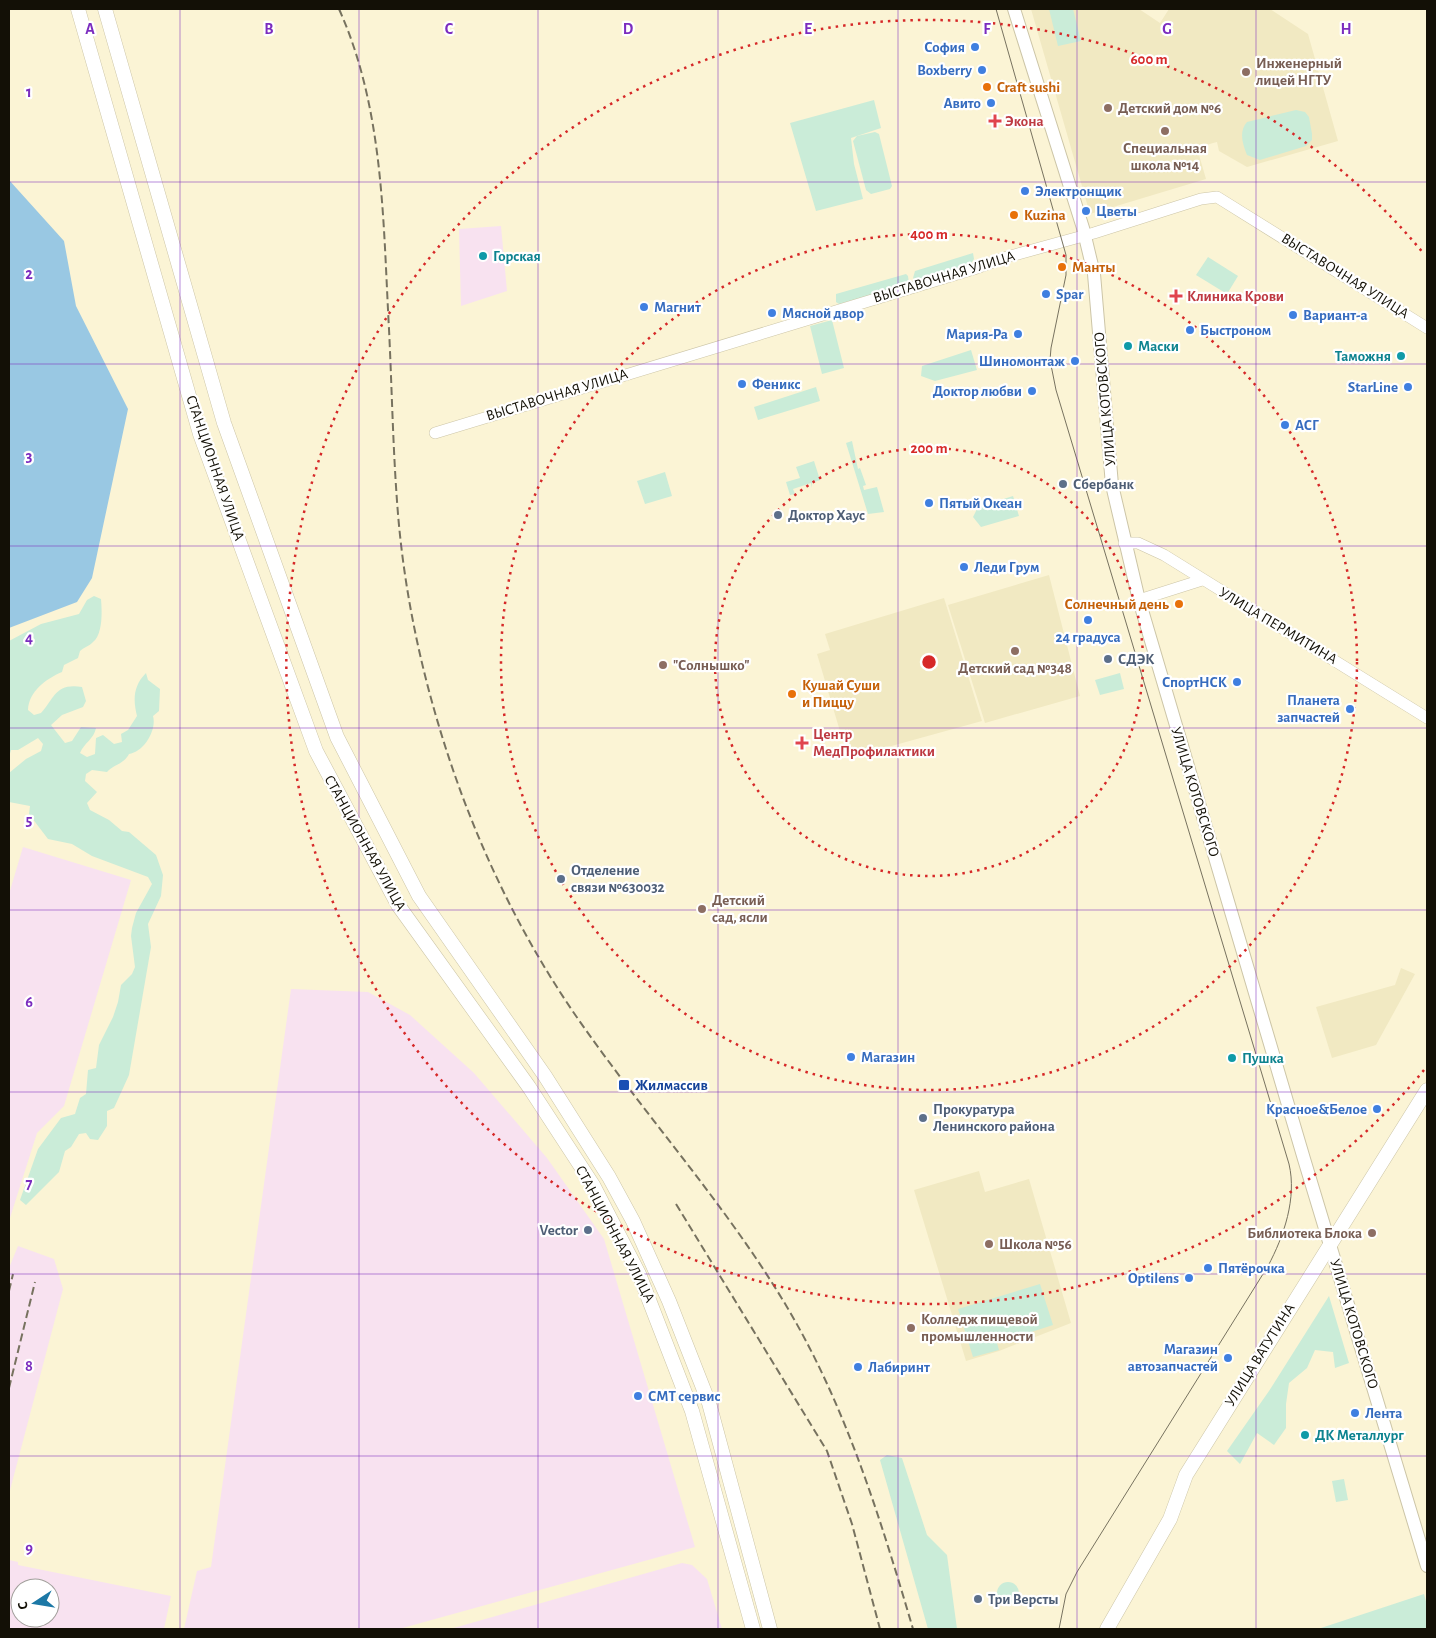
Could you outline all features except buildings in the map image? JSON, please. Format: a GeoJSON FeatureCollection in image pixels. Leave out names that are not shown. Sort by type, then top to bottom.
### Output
{"type":"FeatureCollection","features":[{"type":"Feature","properties":{"kind":"main road","name":"СТАНЦИОННАЯ УЛИЦА"},"geometry":{"type":"LineString","coordinates":[[78,9],[200,434],[316,751],[398,905],[529,1087],[593,1185],[639,1274],[692,1411],[753,1629]]}},
{"type":"Feature","properties":{"kind":"main road","name":"СТАНЦИОННАЯ УЛИЦА"},"geometry":{"type":"LineString","coordinates":[[105,9],[224,423],[337,737],[419,896],[545,1076],[609,1177],[633,1221],[669,1301],[709,1403],[770,1629]]}},
{"type":"Feature","properties":{"kind":"main road","name":"УЛИЦА КОТОВСКОГО"},"geometry":{"type":"LineString","coordinates":[[1014,9],[1084,235],[1094,274],[1112,485],[1124,543],[1139,600],[1330,1246],[1427,1566]]}},
{"type":"Feature","properties":{"kind":"main road","name":"УЛИЦА ВАТУТИНА"},"geometry":{"type":"LineString","coordinates":[[1107,1628],[1170,1519],[1186,1475],[1427,1090]]}},
{"type":"Feature","properties":{"kind":"street","name":"ВЫСТАВОЧНАЯ УЛИЦА"},"geometry":{"type":"LineString","coordinates":[[435,433],[1201,199],[1217,197],[1427,328]]}},
{"type":"Feature","properties":{"kind":"street","name":"УЛИЦА ПЕРМИТИНА"},"geometry":{"type":"LineString","coordinates":[[1124,543],[1138,543],[1164,555],[1202,580],[1353,670],[1427,718]]}},
{"type":"Feature","properties":{"kind":"street"},"geometry":{"type":"LineString","coordinates":[[1139,600],[1202,580]]}},
{"type":"Feature","properties":{"kind":"shaded area"},"geometry":{"type":"Polygon","coordinates":[[[1031,9],[1139,9],[1160,23],[1169,9],[1270,9],[1308,34],[1338,141],[1247,167],[1219,151],[1217,142],[1213,143],[1197,148],[1206,179],[1090,214],[1031,9]]]}},
{"type":"Feature","properties":{"kind":"shaded area"},"geometry":{"type":"Polygon","coordinates":[[[501,226],[507,291],[461,306],[459,229],[501,226]]]}},
{"type":"Feature","properties":{"kind":"shaded area","name":"Детский сад №348"},"geometry":{"type":"Polygon","coordinates":[[[1049,575],[1080,696],[985,723],[948,605],[1049,575]]]}},
{"type":"Feature","properties":{"kind":"shaded area"},"geometry":{"type":"Polygon","coordinates":[[[944,598],[982,721],[848,758],[817,654],[830,650],[825,634],[944,598]]]}},
{"type":"Feature","properties":{"kind":"shaded area"},"geometry":{"type":"Polygon","coordinates":[[[23,847],[131,880],[64,1106],[37,1133],[9,1221],[9,894],[23,847]]]}},
{"type":"Feature","properties":{"kind":"shaded area"},"geometry":{"type":"Polygon","coordinates":[[[1401,968],[1415,974],[1376,1045],[1332,1058],[1316,1007],[1395,985],[1401,968]]]}},
{"type":"Feature","properties":{"kind":"shaded area"},"geometry":{"type":"Polygon","coordinates":[[[291,989],[368,992],[410,1015],[474,1073],[547,1158],[604,1239],[695,1547],[399,1629],[184,1629],[197,1571],[211,1567],[291,989]]]}},
{"type":"Feature","properties":{"kind":"shaded area","name":"Школа №56"},"geometry":{"type":"Polygon","coordinates":[[[979,1171],[985,1192],[1029,1179],[1071,1323],[999,1351],[966,1361],[914,1190],[979,1171]]]}},
{"type":"Feature","properties":{"kind":"shaded area"},"geometry":{"type":"Polygon","coordinates":[[[18,1246],[54,1259],[63,1289],[9,1494],[9,1268],[18,1246]]]}},
{"type":"Feature","properties":{"kind":"shaded area"},"geometry":{"type":"Polygon","coordinates":[[[9,1560],[18,1562],[18,1565],[171,1596],[164,1629],[9,1629],[9,1560]]]}},
{"type":"Feature","properties":{"kind":"shaded area"},"geometry":{"type":"Polygon","coordinates":[[[682,1563],[692,1565],[707,1579],[722,1629],[450,1629],[682,1563]]]}},
{"type":"Feature","properties":{"kind":"green space"},"geometry":{"type":"Polygon","coordinates":[[[1049,9],[1073,9],[1081,41],[1058,46],[1049,9]]]}},
{"type":"Feature","properties":{"kind":"green space"},"geometry":{"type":"Polygon","coordinates":[[[874,100],[881,128],[851,138],[854,164],[863,199],[816,211],[790,123],[874,100]]]}},
{"type":"Feature","properties":{"kind":"green space"},"geometry":{"type":"Polygon","coordinates":[[[1296,110],[1305,112],[1309,117],[1312,140],[1306,146],[1260,160],[1247,155],[1242,137],[1244,126],[1247,122],[1296,110]]]}},
{"type":"Feature","properties":{"kind":"green space"},"geometry":{"type":"Polygon","coordinates":[[[875,132],[879,134],[892,186],[890,189],[871,194],[866,190],[853,141],[857,136],[875,132]]]}},
{"type":"Feature","properties":{"kind":"green space"},"geometry":{"type":"Polygon","coordinates":[[[973,253],[974,259],[970,265],[917,282],[913,278],[915,271],[973,253]]]}},
{"type":"Feature","properties":{"kind":"green space"},"geometry":{"type":"Polygon","coordinates":[[[1208,257],[1238,276],[1227,294],[1196,275],[1208,257]]]}},
{"type":"Feature","properties":{"kind":"green space"},"geometry":{"type":"Polygon","coordinates":[[[906,274],[909,284],[839,304],[836,302],[836,294],[906,274]]]}},
{"type":"Feature","properties":{"kind":"green space"},"geometry":{"type":"Polygon","coordinates":[[[832,320],[844,368],[822,374],[810,326],[832,320]]]}},
{"type":"Feature","properties":{"kind":"green space"},"geometry":{"type":"Polygon","coordinates":[[[971,350],[977,370],[935,381],[921,376],[922,366],[971,350]]]}},
{"type":"Feature","properties":{"kind":"green space"},"geometry":{"type":"Polygon","coordinates":[[[816,387],[820,401],[758,420],[754,407],[816,387]]]}},
{"type":"Feature","properties":{"kind":"green space"},"geometry":{"type":"Polygon","coordinates":[[[852,441],[858,469],[860,468],[866,485],[863,486],[864,490],[877,487],[884,512],[868,514],[846,443],[852,441]]]}},
{"type":"Feature","properties":{"kind":"green space"},"geometry":{"type":"Polygon","coordinates":[[[814,461],[820,480],[812,483],[812,488],[811,483],[793,489],[795,494],[790,495],[786,482],[800,478],[796,467],[814,461]]]}},
{"type":"Feature","properties":{"kind":"green space"},"geometry":{"type":"Polygon","coordinates":[[[665,472],[672,496],[645,504],[637,481],[665,472]]]}},
{"type":"Feature","properties":{"kind":"green space"},"geometry":{"type":"Polygon","coordinates":[[[1013,496],[1019,516],[981,527],[973,517],[978,507],[1013,496]]]}},
{"type":"Feature","properties":{"kind":"green space"},"geometry":{"type":"Polygon","coordinates":[[[94,596],[101,599],[99,634],[90,645],[80,651],[78,658],[64,665],[62,672],[39,686],[31,697],[28,710],[34,715],[41,713],[61,690],[73,686],[82,687],[86,701],[83,707],[62,715],[51,725],[65,743],[72,741],[81,727],[96,728],[80,753],[87,757],[95,754],[96,738],[103,735],[114,744],[122,742],[121,734],[128,730],[137,716],[135,704],[136,688],[146,673],[148,680],[160,689],[159,711],[153,716],[153,728],[144,745],[129,754],[107,772],[92,770],[86,774],[85,781],[97,792],[87,803],[90,810],[109,820],[122,831],[129,832],[156,855],[163,875],[161,896],[148,924],[151,947],[129,1075],[114,1108],[107,1111],[107,1126],[98,1140],[90,1139],[86,1133],[79,1134],[71,1147],[65,1151],[59,1172],[26,1205],[20,1200],[38,1149],[61,1118],[75,1114],[80,1098],[86,1094],[88,1070],[96,1068],[99,1045],[113,1017],[121,985],[132,974],[135,967],[131,936],[132,928],[136,913],[152,884],[148,877],[92,856],[72,844],[48,839],[29,814],[30,806],[9,802],[9,773],[26,759],[41,751],[43,744],[38,738],[18,750],[11,750],[9,757],[9,641],[41,624],[79,614],[87,600],[94,596]]]}},
{"type":"Feature","properties":{"kind":"green space"},"geometry":{"type":"Polygon","coordinates":[[[1120,673],[1124,689],[1100,695],[1095,680],[1120,673]]]}},
{"type":"Feature","properties":{"kind":"green space"},"geometry":{"type":"Polygon","coordinates":[[[1040,1284],[1053,1325],[997,1343],[999,1350],[973,1357],[958,1309],[1040,1284]]]}},
{"type":"Feature","properties":{"kind":"green space"},"geometry":{"type":"Polygon","coordinates":[[[1329,1296],[1349,1363],[1335,1368],[1333,1352],[1315,1350],[1307,1368],[1289,1383],[1286,1404],[1286,1428],[1274,1445],[1257,1433],[1240,1464],[1227,1451],[1269,1391],[1329,1296]]]}},
{"type":"Feature","properties":{"kind":"green space"},"geometry":{"type":"Polygon","coordinates":[[[887,1455],[902,1458],[927,1535],[947,1555],[957,1629],[928,1629],[880,1460],[887,1455]]]}},
{"type":"Feature","properties":{"kind":"green space"},"geometry":{"type":"Polygon","coordinates":[[[1344,1479],[1348,1500],[1336,1502],[1332,1481],[1344,1479]]]}},
{"type":"Feature","properties":{"kind":"green space"},"geometry":{"type":"Polygon","coordinates":[[[1008,1582],[1016,1585],[1019,1593],[1016,1601],[1008,1604],[1000,1601],[997,1593],[1000,1585],[1008,1582]]]}},
{"type":"Feature","properties":{"kind":"green space"},"geometry":{"type":"Polygon","coordinates":[[[1424,1594],[1427,1605],[1427,1629],[1318,1629],[1424,1594]]]}},
{"type":"Feature","properties":{"kind":"water"},"geometry":{"type":"Polygon","coordinates":[[[9,180],[64,241],[76,306],[128,409],[92,578],[77,602],[9,628],[9,180]]]}},
{"type":"Feature","properties":{"kind":"tram line"},"geometry":{"type":"LineString","coordinates":[[996,9],[1066,255],[1066,275],[1050,360],[1056,390],[1289,1164],[1291,1177],[1288,1216],[1268,1266],[1077,1572],[1066,1594],[1059,1629]]}},
{"type":"Feature","properties":{"kind":"railway"},"geometry":{"type":"LineString","coordinates":[[339,9],[354,47],[365,86],[379,166],[385,248],[396,491],[405,578],[424,672],[451,764],[490,863],[538,957],[602,1052],[735,1228],[784,1302],[806,1340],[843,1420],[859,1461],[888,1545],[913,1629]]}},
{"type":"Feature","properties":{"kind":"railway"},"geometry":{"type":"LineString","coordinates":[[676,1204],[827,1451],[852,1524],[880,1629]]}},
{"type":"Feature","properties":{"kind":"railway"},"geometry":{"type":"LineString","coordinates":[[9,1291],[13,1274]]}},
{"type":"Feature","properties":{"kind":"railway"},"geometry":{"type":"LineString","coordinates":[[9,1388],[35,1282]]}},
{"type":"Feature","properties":{"kind":"place","name":"София"},"geometry":{"type":"Point","coordinates":[975,47]}},
{"type":"Feature","properties":{"kind":"place","name":"Boxberry"},"geometry":{"type":"Point","coordinates":[982,70]}},
{"type":"Feature","properties":{"kind":"place","name":"Инженерный лицей НГТУ"},"geometry":{"type":"Point","coordinates":[1246,72]}},
{"type":"Feature","properties":{"kind":"place","name":"Craft sushi"},"geometry":{"type":"Point","coordinates":[987,87]}},
{"type":"Feature","properties":{"kind":"place","name":"Авито"},"geometry":{"type":"Point","coordinates":[991,103]}},
{"type":"Feature","properties":{"kind":"place","name":"Детский дом №6"},"geometry":{"type":"Point","coordinates":[1108,108]}},
{"type":"Feature","properties":{"kind":"place","name":"Экона"},"geometry":{"type":"Point","coordinates":[995,121]}},
{"type":"Feature","properties":{"kind":"place","name":"Специальная школа №14"},"geometry":{"type":"Point","coordinates":[1165,131]}},
{"type":"Feature","properties":{"kind":"place","name":"Электронщик"},"geometry":{"type":"Point","coordinates":[1025,191]}},
{"type":"Feature","properties":{"kind":"place","name":"Цветы"},"geometry":{"type":"Point","coordinates":[1086,211]}},
{"type":"Feature","properties":{"kind":"place","name":"Kuzina"},"geometry":{"type":"Point","coordinates":[1014,215]}},
{"type":"Feature","properties":{"kind":"place","name":"Горская"},"geometry":{"type":"Point","coordinates":[483,256]}},
{"type":"Feature","properties":{"kind":"place","name":"Манты"},"geometry":{"type":"Point","coordinates":[1062,267]}},
{"type":"Feature","properties":{"kind":"place","name":"Spar"},"geometry":{"type":"Point","coordinates":[1046,294]}},
{"type":"Feature","properties":{"kind":"place","name":"Клиника Крови"},"geometry":{"type":"Point","coordinates":[1176,296]}},
{"type":"Feature","properties":{"kind":"place","name":"Магнит"},"geometry":{"type":"Point","coordinates":[644,307]}},
{"type":"Feature","properties":{"kind":"place","name":"Мясной двор"},"geometry":{"type":"Point","coordinates":[772,313]}},
{"type":"Feature","properties":{"kind":"place","name":"Вариант-а"},"geometry":{"type":"Point","coordinates":[1293,315]}},
{"type":"Feature","properties":{"kind":"place","name":"Быстроном"},"geometry":{"type":"Point","coordinates":[1190,330]}},
{"type":"Feature","properties":{"kind":"place","name":"Мария-Ра"},"geometry":{"type":"Point","coordinates":[1018,334]}},
{"type":"Feature","properties":{"kind":"place","name":"Маски"},"geometry":{"type":"Point","coordinates":[1128,346]}},
{"type":"Feature","properties":{"kind":"place","name":"Таможня"},"geometry":{"type":"Point","coordinates":[1401,356]}},
{"type":"Feature","properties":{"kind":"place","name":"Шиномонтаж"},"geometry":{"type":"Point","coordinates":[1075,361]}},
{"type":"Feature","properties":{"kind":"place","name":"Феникс"},"geometry":{"type":"Point","coordinates":[742,384]}},
{"type":"Feature","properties":{"kind":"place","name":"StarLine"},"geometry":{"type":"Point","coordinates":[1408,387]}},
{"type":"Feature","properties":{"kind":"place","name":"Доктор любви"},"geometry":{"type":"Point","coordinates":[1032,391]}},
{"type":"Feature","properties":{"kind":"place","name":"АСГ"},"geometry":{"type":"Point","coordinates":[1285,425]}},
{"type":"Feature","properties":{"kind":"place","name":"Сбербанк"},"geometry":{"type":"Point","coordinates":[1063,484]}},
{"type":"Feature","properties":{"kind":"place","name":"Пятый Океан"},"geometry":{"type":"Point","coordinates":[929,503]}},
{"type":"Feature","properties":{"kind":"place","name":"Доктор Хаус"},"geometry":{"type":"Point","coordinates":[778,515]}},
{"type":"Feature","properties":{"kind":"place","name":"Леди Грум"},"geometry":{"type":"Point","coordinates":[964,567]}},
{"type":"Feature","properties":{"kind":"place","name":"Солнечный день"},"geometry":{"type":"Point","coordinates":[1179,604]}},
{"type":"Feature","properties":{"kind":"place","name":"24 градуса"},"geometry":{"type":"Point","coordinates":[1088,620]}},
{"type":"Feature","properties":{"kind":"place","name":"Детский сад №348"},"geometry":{"type":"Point","coordinates":[1015,651]}},
{"type":"Feature","properties":{"kind":"place","name":"СДЭК"},"geometry":{"type":"Point","coordinates":[1108,659]}},
{"type":"Feature","properties":{"kind":"place","name":"\"Солнышко\""},"geometry":{"type":"Point","coordinates":[663,665]}},
{"type":"Feature","properties":{"kind":"place","name":"СпортНСК"},"geometry":{"type":"Point","coordinates":[1237,682]}},
{"type":"Feature","properties":{"kind":"place","name":"Кушай Суши и Пиццу"},"geometry":{"type":"Point","coordinates":[792,694]}},
{"type":"Feature","properties":{"kind":"place","name":"Планета запчастей"},"geometry":{"type":"Point","coordinates":[1350,709]}},
{"type":"Feature","properties":{"kind":"place","name":"Центр МедПрофилактики"},"geometry":{"type":"Point","coordinates":[802,743]}},
{"type":"Feature","properties":{"kind":"place","name":"Отделение связи №630032"},"geometry":{"type":"Point","coordinates":[561,879]}},
{"type":"Feature","properties":{"kind":"place","name":"Детский сад, ясли"},"geometry":{"type":"Point","coordinates":[702,909]}},
{"type":"Feature","properties":{"kind":"place","name":"Магазин"},"geometry":{"type":"Point","coordinates":[851,1057]}},
{"type":"Feature","properties":{"kind":"place","name":"Пушка"},"geometry":{"type":"Point","coordinates":[1232,1058]}},
{"type":"Feature","properties":{"kind":"place","name":"Жилмассив"},"geometry":{"type":"Point","coordinates":[624,1085]}},
{"type":"Feature","properties":{"kind":"place","name":"Красное&Белое"},"geometry":{"type":"Point","coordinates":[1377,1109]}},
{"type":"Feature","properties":{"kind":"place","name":"Прокуратура Ленинского района"},"geometry":{"type":"Point","coordinates":[923,1118]}},
{"type":"Feature","properties":{"kind":"place","name":"Vector"},"geometry":{"type":"Point","coordinates":[588,1230]}},
{"type":"Feature","properties":{"kind":"place","name":"Библиотека Блока"},"geometry":{"type":"Point","coordinates":[1372,1233]}},
{"type":"Feature","properties":{"kind":"place","name":"Школа №56"},"geometry":{"type":"Point","coordinates":[989,1244]}},
{"type":"Feature","properties":{"kind":"place","name":"Пятёрочка"},"geometry":{"type":"Point","coordinates":[1208,1268]}},
{"type":"Feature","properties":{"kind":"place","name":"Optilens"},"geometry":{"type":"Point","coordinates":[1189,1278]}},
{"type":"Feature","properties":{"kind":"place","name":"Колледж пищевой промышленности"},"geometry":{"type":"Point","coordinates":[911,1328]}},
{"type":"Feature","properties":{"kind":"place","name":"Магазин автозапчастей"},"geometry":{"type":"Point","coordinates":[1228,1358]}},
{"type":"Feature","properties":{"kind":"place","name":"Лабиринт"},"geometry":{"type":"Point","coordinates":[858,1367]}},
{"type":"Feature","properties":{"kind":"place","name":"СМТ сервис"},"geometry":{"type":"Point","coordinates":[638,1396]}},
{"type":"Feature","properties":{"kind":"place","name":"Лента"},"geometry":{"type":"Point","coordinates":[1355,1413]}},
{"type":"Feature","properties":{"kind":"place","name":"ДК Металлург"},"geometry":{"type":"Point","coordinates":[1305,1435]}},
{"type":"Feature","properties":{"kind":"place","name":"Три Версты"},"geometry":{"type":"Point","coordinates":[978,1599]}}]}
